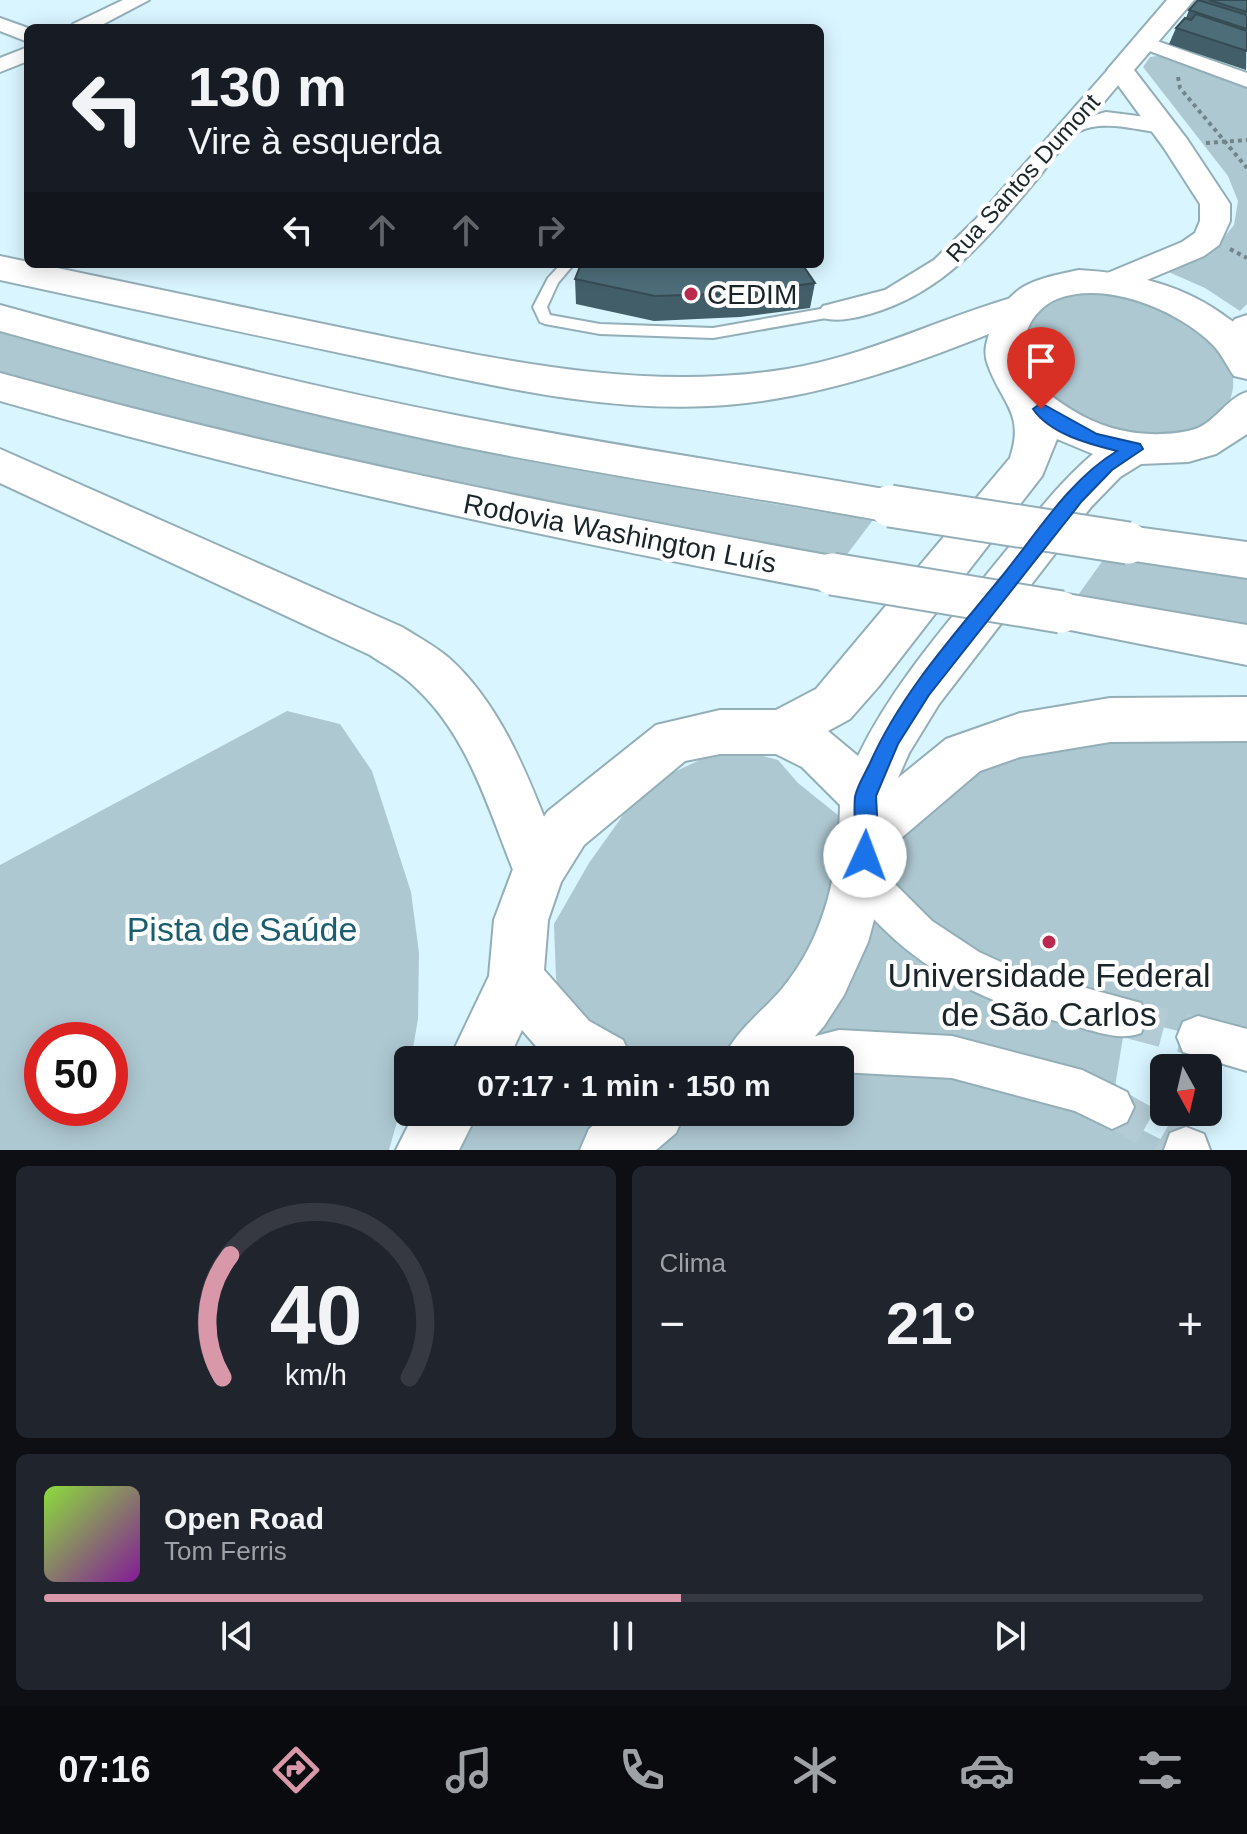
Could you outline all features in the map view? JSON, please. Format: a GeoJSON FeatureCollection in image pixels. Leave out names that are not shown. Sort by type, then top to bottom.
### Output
{"type":"FeatureCollection","features":[{"type":"Feature","properties":{"kind":"main road"},"geometry":{"type":"LineString","coordinates":[[0,268],[520,377],[615,390],[722,390],[787,383],[849,368],[937,340],[1018,308],[1036,295],[1059,286],[1086,282],[1116,282],[1150,289],[1183,302],[1244,345]]}},
{"type":"Feature","properties":{"kind":"main road"},"geometry":{"type":"LineString","coordinates":[[1018,308],[1006,327],[1003,349],[1010,373],[1027,397],[1068,427],[1093,439],[1134,449],[1176,450],[1212,441],[1237,423],[1247,406]]}},
{"type":"Feature","properties":{"kind":"main road"},"geometry":{"type":"LineString","coordinates":[[0,318],[181,368],[430,425],[629,463],[1247,560]]}},
{"type":"Feature","properties":{"kind":"main road","name":"Rodovia Washington Luís"},"geometry":{"type":"LineString","coordinates":[[0,387],[214,447],[599,532],[1247,645]]}},
{"type":"Feature","properties":{"kind":"main road"},"geometry":{"type":"LineString","coordinates":[[781,732],[833,704],[853,683],[1028,465],[1037,437],[1027,397]]}},
{"type":"Feature","properties":{"kind":"main road"},"geometry":{"type":"LineString","coordinates":[[769,1046],[783,1035],[820,986],[847,932],[865,836],[891,739],[922,689],[1076,496],[1106,466],[1134,449]]}},
{"type":"Feature","properties":{"kind":"main road"},"geometry":{"type":"LineString","coordinates":[[0,465],[386,641],[430,671],[479,727],[539,869]]}},
{"type":"Feature","properties":{"kind":"main road"},"geometry":{"type":"LineString","coordinates":[[865,836],[963,755],[1020,735],[1110,720],[1247,719]]}},
{"type":"Feature","properties":{"kind":"main road"},"geometry":{"type":"LineString","coordinates":[[485,1046],[516,980],[521,920],[539,869],[566,828],[673,741],[720,732],[781,732],[819,751],[865,836]]}},
{"type":"Feature","properties":{"kind":"main road"},"geometry":{"type":"LineString","coordinates":[[516,980],[569,1041],[578,1046]]}},
{"type":"Feature","properties":{"kind":"main road"},"geometry":{"type":"LineString","coordinates":[[426,1150],[440,1126]]}},
{"type":"Feature","properties":{"kind":"main road"},"geometry":{"type":"LineString","coordinates":[[610,1150],[638,1126]]}},
{"type":"Feature","properties":{"kind":"street"},"geometry":{"type":"LineString","coordinates":[[88,24],[139,0]]}},
{"type":"Feature","properties":{"kind":"street","name":"Rua Santos Dumont"},"geometry":{"type":"LineString","coordinates":[[832,312],[857,309],[890,299],[948,265],[1181,0]]}},
{"type":"Feature","properties":{"kind":"street"},"geometry":{"type":"LineString","coordinates":[[0,24],[24,34]]}},
{"type":"Feature","properties":{"kind":"street"},"geometry":{"type":"LineString","coordinates":[[1143,42],[1247,80]]}},
{"type":"Feature","properties":{"kind":"street"},"geometry":{"type":"LineString","coordinates":[[0,66],[24,55]]}},
{"type":"Feature","properties":{"kind":"street","name":"Rua Santos Dumont"},"geometry":{"type":"LineString","coordinates":[[1116,282],[1193,249],[1208,238],[1215,221],[1215,204],[1170,135],[1120,70]]}},
{"type":"Feature","properties":{"kind":"street"},"geometry":{"type":"LineString","coordinates":[[1068,128],[1106,119],[1170,135]]}},
{"type":"Feature","properties":{"kind":"street"},"geometry":{"type":"LineString","coordinates":[[865,836],[918,936],[967,969],[1027,994],[1126,1018]]}},
{"type":"Feature","properties":{"kind":"street"},"geometry":{"type":"LineString","coordinates":[[1198,1037],[1247,1050]]}},
{"type":"Feature","properties":{"kind":"street"},"geometry":{"type":"LineString","coordinates":[[854,1052],[952,1057],[1082,1091],[1112,1107]]}},
{"type":"Feature","properties":{"kind":"lane"},"geometry":{"type":"LineString","coordinates":[[564,268],[553,281],[540,307],[545,319],[600,329],[713,333],[832,312]]}},
{"type":"Feature","properties":{"kind":"path"},"geometry":{"type":"LineString","coordinates":[[1186,59],[1178,78],[1180,88],[1247,168]]}},
{"type":"Feature","properties":{"kind":"path"},"geometry":{"type":"LineString","coordinates":[[1170,135],[1247,140]]}},
{"type":"Feature","properties":{"kind":"green space"},"geometry":{"type":"Polygon","coordinates":[[[1163,55],[1247,82],[1247,304],[1240,311],[1205,288],[1164,270],[1217,246],[1234,225],[1238,201],[1228,176],[1143,67],[1150,57],[1163,55]]]}},
{"type":"Feature","properties":{"kind":"green space"},"geometry":{"type":"Polygon","coordinates":[[[1086,290],[1125,294],[1163,306],[1197,325],[1212,338],[1227,357],[1233,374],[1228,405],[1219,417],[1207,426],[1177,434],[1144,434],[1097,428],[1072,417],[1028,381],[1017,331],[1054,297],[1086,290]]]}},
{"type":"Feature","properties":{"kind":"green space"},"geometry":{"type":"Polygon","coordinates":[[[0,330],[186,383],[375,428],[640,480],[873,520],[845,557],[632,522],[419,480],[208,430],[0,372],[0,330]]]}},
{"type":"Feature","properties":{"kind":"green space"},"geometry":{"type":"Polygon","coordinates":[[[1106,556],[1247,578],[1247,626],[1076,598],[1106,556]]]}},
{"type":"Feature","properties":{"kind":"green space","name":"Pista de Saúde"},"geometry":{"type":"Polygon","coordinates":[[[287,711],[340,724],[372,771],[411,892],[419,953],[418,1019],[413,1046],[394,1046],[396,1126],[389,1150],[0,1150],[0,865],[287,711]]]}},
{"type":"Feature","properties":{"kind":"green space","name":"Universidade Federal de São Carlos"},"geometry":{"type":"Polygon","coordinates":[[[1247,721],[1247,1048],[1126,1018],[1112,1106],[950,1052],[854,1056],[854,1046],[770,1046],[867,887],[1027,991],[865,878],[869,835],[964,758],[1247,721]]]}},
{"type":"Feature","properties":{"kind":"green space"},"geometry":{"type":"Polygon","coordinates":[[[751,753],[778,760],[798,783],[864,836],[861,878],[758,1046],[582,1046],[569,1039],[556,978],[554,924],[589,863],[626,811],[653,782],[708,756],[751,753]]]}},
{"type":"Feature","properties":{"kind":"green space"},"geometry":{"type":"Polygon","coordinates":[[[854,1061],[954,1066],[1085,1101],[1182,1150],[623,1150],[656,1126],[854,1126],[854,1061]]]}},
{"type":"Feature","properties":{"kind":"green space"},"geometry":{"type":"Polygon","coordinates":[[[443,1126],[631,1126],[600,1150],[430,1150],[443,1126]]]}},
{"type":"Feature","properties":{"kind":"building"},"geometry":{"type":"Polygon","coordinates":[[[1198,0],[1247,15],[1247,29],[1189,10],[1198,0]]]}},
{"type":"Feature","properties":{"kind":"building"},"geometry":{"type":"Polygon","coordinates":[[[1209,0],[1247,0],[1247,12],[1209,0]]]}},
{"type":"Feature","properties":{"kind":"building"},"geometry":{"type":"Polygon","coordinates":[[[1196,14],[1247,31],[1247,51],[1176,28],[1185,18],[1191,20],[1196,14]]]}},
{"type":"Feature","properties":{"kind":"building"},"geometry":{"type":"Polygon","coordinates":[[[579,268],[805,268],[815,283],[743,293],[655,296],[575,279],[579,268]]]}},
{"type":"Feature","properties":{"kind":"tunnel"},"geometry":{"type":"LineString","coordinates":[[1126,1018],[1198,1037]]}},
{"type":"Feature","properties":{"kind":"tunnel"},"geometry":{"type":"LineString","coordinates":[[1112,1107],[1186,1149]]}},
{"type":"Feature","properties":{"kind":"place","name":"CEDIM"},"geometry":{"type":"Point","coordinates":[691,294]}},
{"type":"Feature","properties":{"kind":"place","name":"Universidade Federal de São Carlos"},"geometry":{"type":"Point","coordinates":[1049,942]}},
{"type":"Feature","properties":{"kind":"route"},"geometry":{"type":"LineString","coordinates":[[865,856],[868,834],[865,796],[891,739],[922,689],[1076,496],[1106,466],[1134,449],[1093,439],[1055,421],[1041,409]]}}]}
